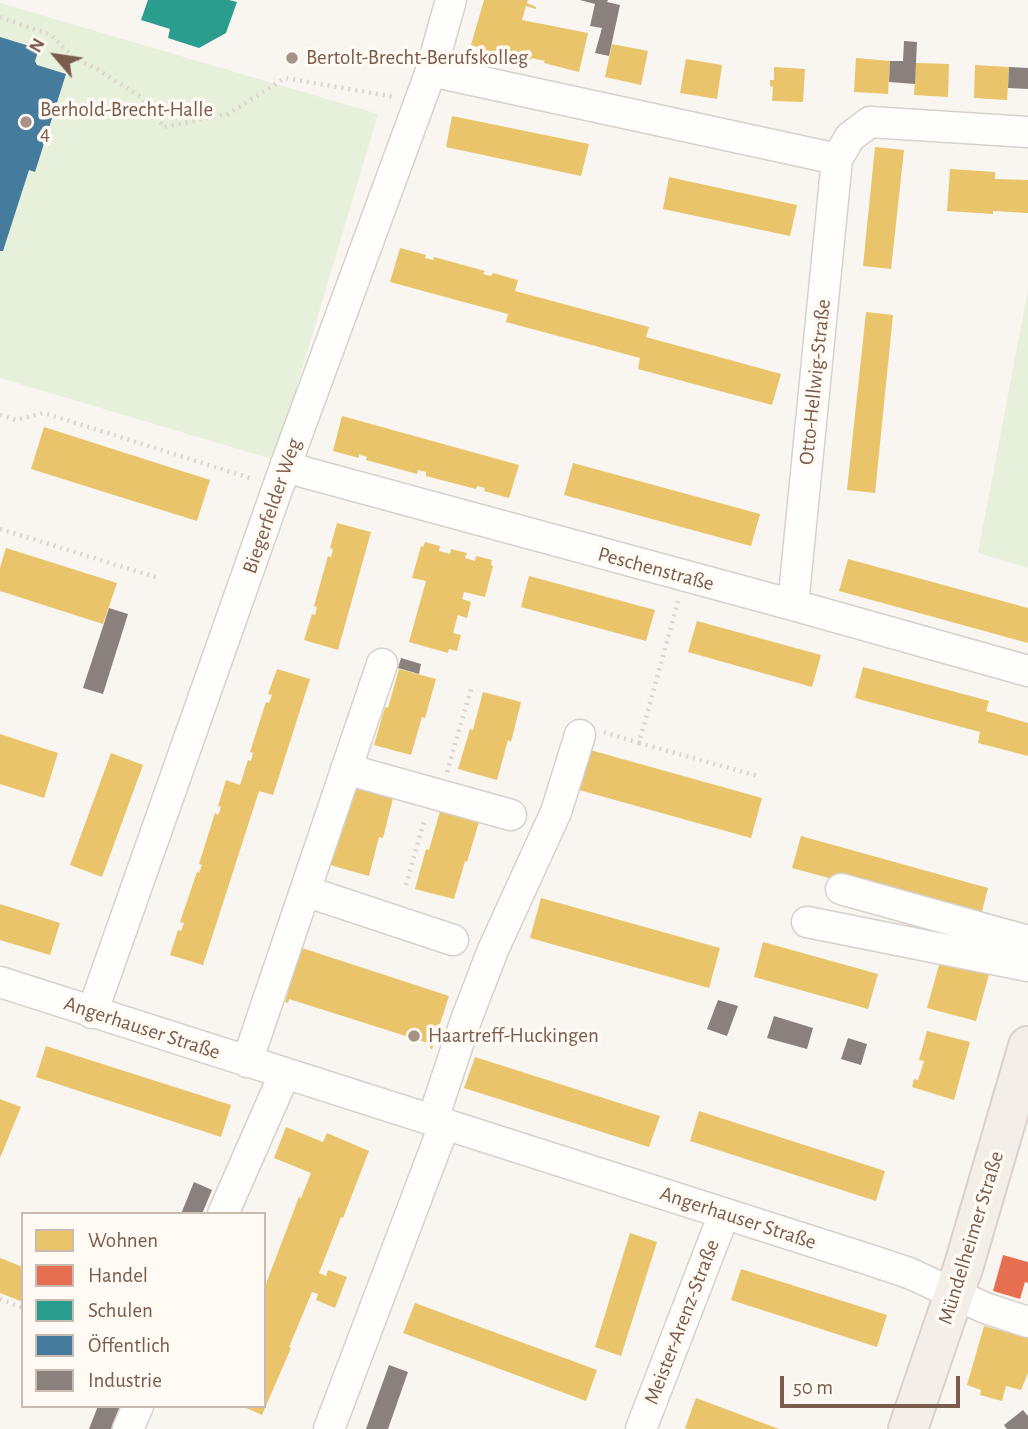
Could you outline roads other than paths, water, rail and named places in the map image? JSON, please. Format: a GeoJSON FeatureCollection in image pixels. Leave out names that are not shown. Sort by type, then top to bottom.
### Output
{"type":"FeatureCollection","features":[{"type":"Feature","properties":{"kind":"main road","name":"Mündelheimer Straße"},"geometry":{"type":"LineString","coordinates":[[908,1429],[972,1240],[1028,1046]]}},
{"type":"Feature","properties":{"kind":"street","name":"Biegerfelder Weg"},"geometry":{"type":"LineString","coordinates":[[92,1013],[281,477],[431,71],[451,0]]}},
{"type":"Feature","properties":{"kind":"street"},"geometry":{"type":"LineString","coordinates":[[431,71],[837,159],[850,136],[870,122],[1028,132]]}},
{"type":"Feature","properties":{"kind":"street","name":"Otto-Hellwig-Straße"},"geometry":{"type":"LineString","coordinates":[[793,605],[837,159]]}},
{"type":"Feature","properties":{"kind":"street","name":"Peschenstraße"},"geometry":{"type":"LineString","coordinates":[[281,477],[793,605],[1028,671]]}},
{"type":"Feature","properties":{"kind":"street"},"geometry":{"type":"LineString","coordinates":[[247,1062],[382,664]]}},
{"type":"Feature","properties":{"kind":"street"},"geometry":{"type":"LineString","coordinates":[[329,1429],[439,1121],[466,1020],[494,950],[556,812],[580,734]]}},
{"type":"Feature","properties":{"kind":"street"},"geometry":{"type":"LineString","coordinates":[[346,769],[511,816]]}},
{"type":"Feature","properties":{"kind":"street"},"geometry":{"type":"LineString","coordinates":[[841,890],[1028,941]]}},
{"type":"Feature","properties":{"kind":"street"},"geometry":{"type":"LineString","coordinates":[[304,891],[453,940]]}},
{"type":"Feature","properties":{"kind":"street"},"geometry":{"type":"LineString","coordinates":[[807,922],[1028,966]]}},
{"type":"Feature","properties":{"kind":"street","name":"Angerhauser Straße"},"geometry":{"type":"LineString","coordinates":[[0,982],[909,1273],[985,1308],[1028,1322]]}},
{"type":"Feature","properties":{"kind":"street"},"geometry":{"type":"LineString","coordinates":[[224,1212],[285,1073]]}},
{"type":"Feature","properties":{"kind":"street","name":"Meister-Arenz-Straße"},"geometry":{"type":"LineString","coordinates":[[641,1429],[724,1214]]}},
{"type":"Feature","properties":{"kind":"street"},"geometry":{"type":"LineString","coordinates":[[128,1429],[137,1408]]}},
{"type":"Feature","properties":{"kind":"place","name":"Bertolt-Brecht-Berufskolleg"},"geometry":{"type":"Point","coordinates":[292,58]}},
{"type":"Feature","properties":{"kind":"place","name":"Berhold-Brecht-Halle 4"},"geometry":{"type":"Point","coordinates":[26,122]}},
{"type":"Feature","properties":{"kind":"place","name":"Haartreff-Huckingen"},"geometry":{"type":"Point","coordinates":[414,1036]}}]}
